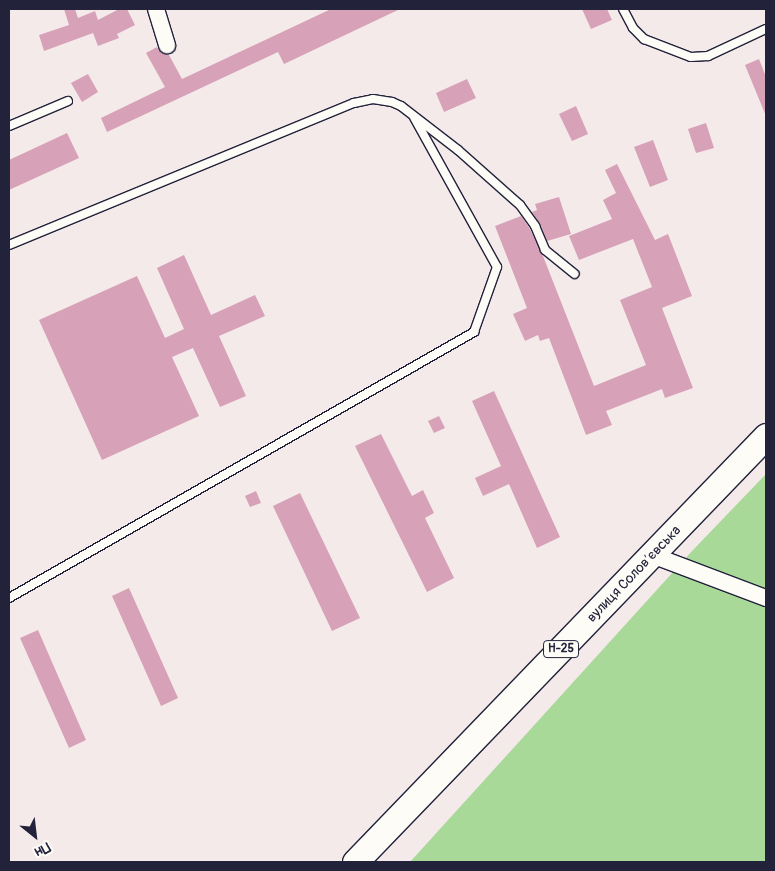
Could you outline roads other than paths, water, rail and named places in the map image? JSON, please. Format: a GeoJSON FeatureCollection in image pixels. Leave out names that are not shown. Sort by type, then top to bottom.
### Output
{"type":"FeatureCollection","features":[{"type":"Feature","properties":{"kind":"main road","name":"вулиця Соловʼєвська"},"geometry":{"type":"LineString","coordinates":[[354,862],[766,436]]}},
{"type":"Feature","properties":{"kind":"street"},"geometry":{"type":"LineString","coordinates":[[156,9],[167,45]]}},
{"type":"Feature","properties":{"kind":"street"},"geometry":{"type":"LineString","coordinates":[[652,555],[766,598]]}},
{"type":"Feature","properties":{"kind":"lane"},"geometry":{"type":"LineString","coordinates":[[623,9],[633,28],[644,39],[692,57],[708,56],[766,29]]}},
{"type":"Feature","properties":{"kind":"lane"},"geometry":{"type":"LineString","coordinates":[[9,245],[354,103],[373,99],[401,106],[458,150],[520,205],[535,226],[545,250],[575,274]]}},
{"type":"Feature","properties":{"kind":"lane"},"geometry":{"type":"LineString","coordinates":[[9,126],[68,100]]}},
{"type":"Feature","properties":{"kind":"lane"},"geometry":{"type":"LineString","coordinates":[[9,598],[474,332],[497,267],[414,117]]}}]}
